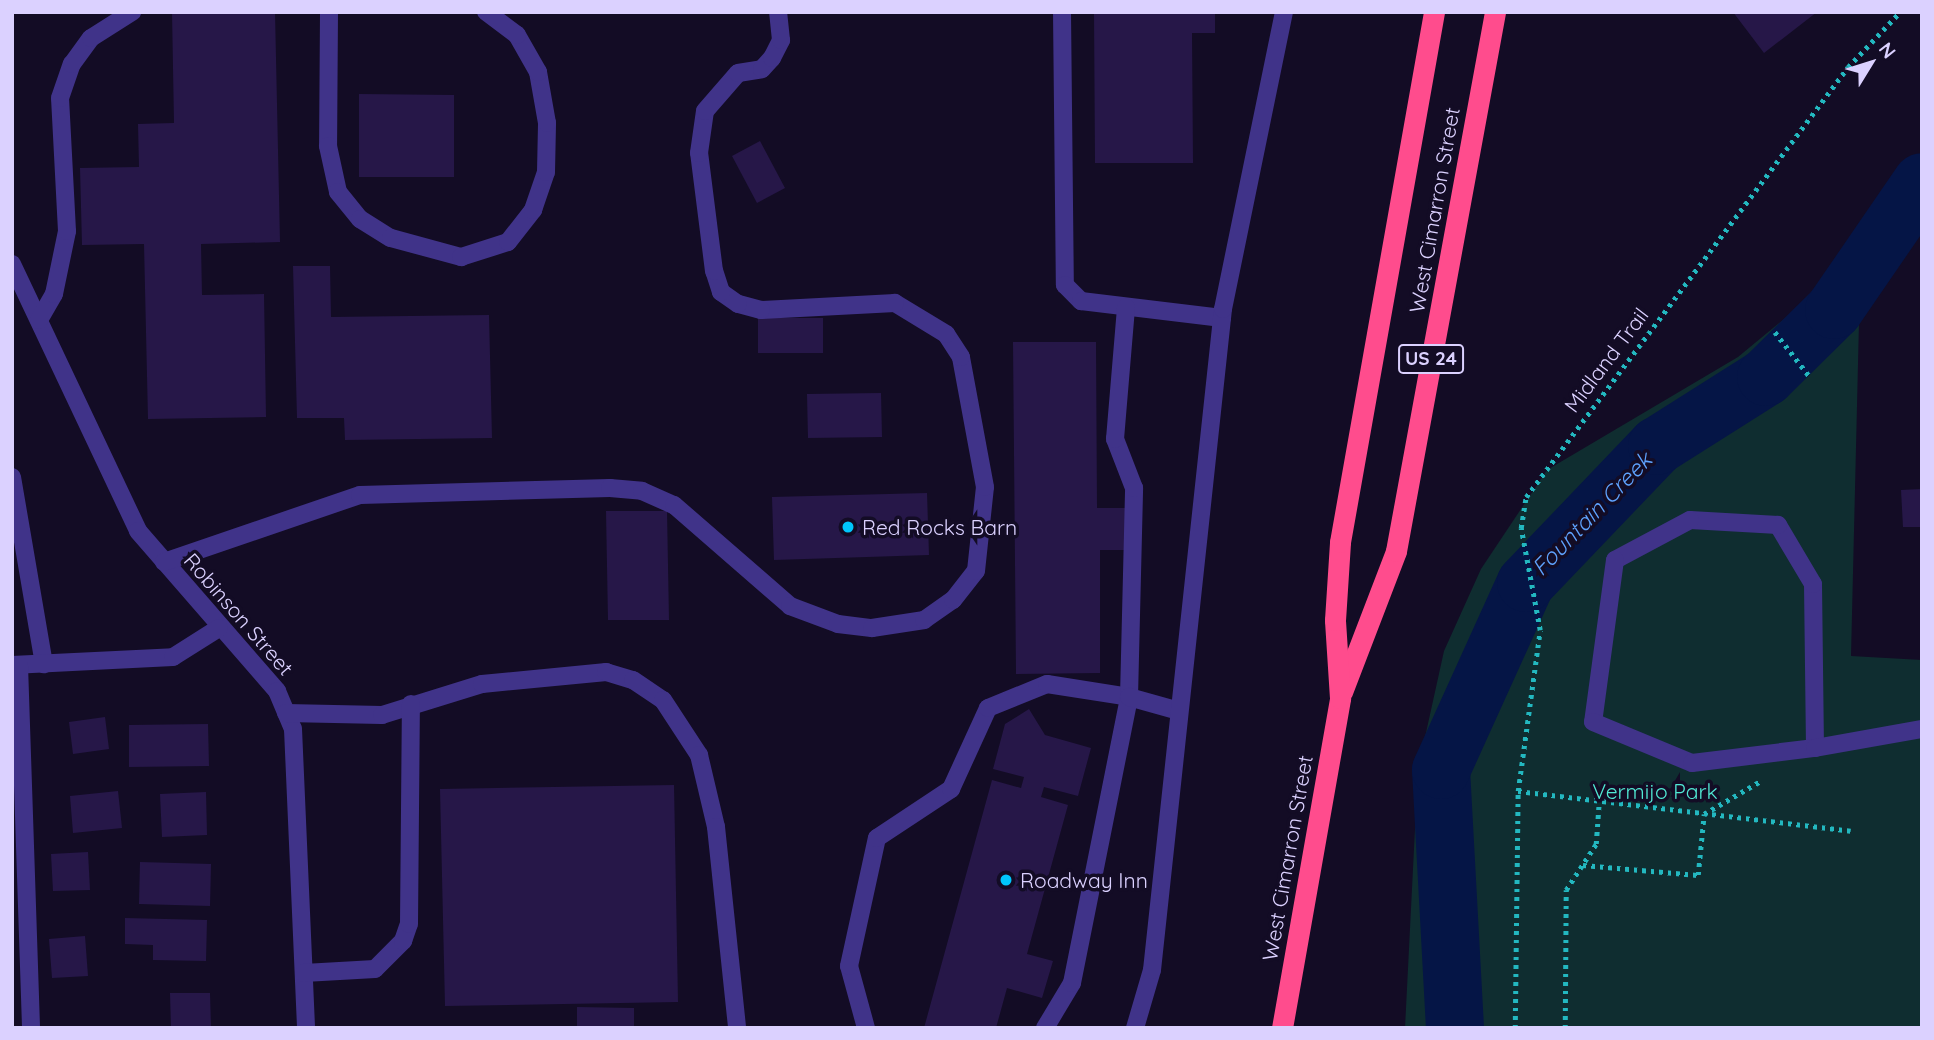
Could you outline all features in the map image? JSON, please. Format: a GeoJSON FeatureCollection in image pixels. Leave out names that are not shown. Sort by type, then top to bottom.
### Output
{"type":"FeatureCollection","features":[{"type":"Feature","properties":{"kind":"highway","name":"West Cimarron Street"},"geometry":{"type":"LineString","coordinates":[[1340,698],[1335,620],[1340,542],[1434,12]]}},
{"type":"Feature","properties":{"kind":"highway","name":"West Cimarron Street"},"geometry":{"type":"LineString","coordinates":[[1282,1028],[1340,698],[1396,551],[1495,12]]}},
{"type":"Feature","properties":{"kind":"street"},"geometry":{"type":"LineString","coordinates":[[39,320],[54,294],[66,241],[60,98],[72,64],[90,38],[132,12]]}},
{"type":"Feature","properties":{"kind":"street"},"geometry":{"type":"LineString","coordinates":[[329,12],[328,146],[338,192],[360,219],[391,238],[461,257],[508,242],[533,210],[546,172],[547,123],[538,72],[517,35],[486,12]]}},
{"type":"Feature","properties":{"kind":"street"},"geometry":{"type":"LineString","coordinates":[[164,562],[360,495],[610,488],[642,491],[674,505],[790,606],[838,624],[872,628],[924,620],[953,600],[976,570],[985,487],[961,357],[946,334],[895,303],[761,310],[738,304],[721,292],[714,271],[699,153],[705,111],[729,81],[772,58],[780,40],[778,12]]}},
{"type":"Feature","properties":{"kind":"street"},"geometry":{"type":"LineString","coordinates":[[1062,12],[1065,285],[1081,302],[1222,318]]}},
{"type":"Feature","properties":{"kind":"street"},"geometry":{"type":"LineString","coordinates":[[1135,1028],[1152,970],[1222,318],[1284,12]]}},
{"type":"Feature","properties":{"kind":"street","name":"Robinson Street"},"geometry":{"type":"LineString","coordinates":[[12,264],[138,531],[219,628],[277,691],[293,729],[306,1028]]}},
{"type":"Feature","properties":{"kind":"street"},"geometry":{"type":"LineString","coordinates":[[1045,1028],[1072,983],[1129,697],[1134,488],[1115,439],[1126,307]]}},
{"type":"Feature","properties":{"kind":"street"},"geometry":{"type":"LineString","coordinates":[[12,477],[44,664]]}},
{"type":"Feature","properties":{"kind":"street"},"geometry":{"type":"LineString","coordinates":[[1815,748],[1813,584],[1778,525],[1690,520],[1615,560],[1593,722],[1692,763],[1815,748],[1922,729]]}},
{"type":"Feature","properties":{"kind":"street"},"geometry":{"type":"LineString","coordinates":[[31,1028],[16,665],[173,657],[219,628]]}},
{"type":"Feature","properties":{"kind":"street"},"geometry":{"type":"LineString","coordinates":[[286,713],[345,717],[411,704],[482,684],[606,672],[634,680],[663,700],[699,755],[716,827],[736,1019]]}},
{"type":"Feature","properties":{"kind":"street"},"geometry":{"type":"LineString","coordinates":[[866,1028],[849,966],[877,838],[951,789],[988,708],[1047,684],[1129,697],[1179,711]]}},
{"type":"Feature","properties":{"kind":"street"},"geometry":{"type":"LineString","coordinates":[[304,972],[375,969],[403,941],[409,924],[411,704]]}},
{"type":"Feature","properties":{"kind":"path","name":"Midland Trail"},"geometry":{"type":"LineString","coordinates":[[1515,1028],[1518,792],[1538,656],[1537,610],[1521,511],[1541,472],[1849,67],[1900,12]]}},
{"type":"Feature","properties":{"kind":"path"},"geometry":{"type":"LineString","coordinates":[[1775,332],[1810,377]]}},
{"type":"Feature","properties":{"kind":"path"},"geometry":{"type":"LineString","coordinates":[[1518,792],[1851,831]]}},
{"type":"Feature","properties":{"kind":"path"},"geometry":{"type":"LineString","coordinates":[[1565,1028],[1566,890],[1596,844],[1599,802]]}},
{"type":"Feature","properties":{"kind":"path"},"geometry":{"type":"LineString","coordinates":[[1583,865],[1698,875],[1704,814]]}},
{"type":"Feature","properties":{"kind":"green space","name":"Vermijo Park"},"geometry":{"type":"Polygon","coordinates":[[[1861,239],[1851,656],[1922,660],[1922,1028],[1405,1028],[1418,769],[1444,651],[1481,569],[1547,470],[1738,357],[1819,290],[1861,239]]]}},
{"type":"Feature","properties":{"kind":"building"},"geometry":{"type":"Polygon","coordinates":[[[172,12],[275,12],[280,242],[201,244],[202,295],[264,294],[266,417],[148,419],[144,244],[82,245],[80,168],[139,167],[138,124],[174,123],[172,12]]]}},
{"type":"Feature","properties":{"kind":"building"},"geometry":{"type":"Polygon","coordinates":[[[1094,12],[1215,12],[1215,33],[1192,33],[1193,163],[1095,163],[1094,12]]]}},
{"type":"Feature","properties":{"kind":"building"},"geometry":{"type":"Polygon","coordinates":[[[1733,12],[1817,12],[1764,53],[1733,12]]]}},
{"type":"Feature","properties":{"kind":"building"},"geometry":{"type":"Polygon","coordinates":[[[359,94],[454,95],[454,177],[359,177],[359,94]]]}},
{"type":"Feature","properties":{"kind":"building"},"geometry":{"type":"Polygon","coordinates":[[[760,141],[785,188],[757,203],[732,156],[760,141]]]}},
{"type":"Feature","properties":{"kind":"building"},"geometry":{"type":"Polygon","coordinates":[[[293,266],[330,266],[331,317],[489,315],[492,438],[345,440],[344,418],[297,418],[293,266]]]}},
{"type":"Feature","properties":{"kind":"building"},"geometry":{"type":"Polygon","coordinates":[[[758,318],[823,318],[823,353],[758,353],[758,318]]]}},
{"type":"Feature","properties":{"kind":"building"},"geometry":{"type":"Polygon","coordinates":[[[1013,342],[1096,342],[1097,508],[1125,508],[1125,550],[1100,550],[1100,673],[1016,674],[1013,342]]]}},
{"type":"Feature","properties":{"kind":"building"},"geometry":{"type":"Polygon","coordinates":[[[881,393],[882,437],[808,438],[807,394],[881,393]]]}},
{"type":"Feature","properties":{"kind":"building"},"geometry":{"type":"Polygon","coordinates":[[[1922,489],[1922,527],[1903,527],[1901,490],[1922,489]]]}},
{"type":"Feature","properties":{"kind":"building"},"geometry":{"type":"Polygon","coordinates":[[[927,493],[929,555],[774,560],[772,497],[927,493]]]}},
{"type":"Feature","properties":{"kind":"building"},"geometry":{"type":"Polygon","coordinates":[[[606,511],[667,511],[669,620],[608,620],[606,511]]]}},
{"type":"Feature","properties":{"kind":"building","name":"Roadway Inn"},"geometry":{"type":"Polygon","coordinates":[[[1029,709],[1045,735],[1091,748],[1078,796],[1044,787],[1041,797],[1068,805],[1027,954],[1053,961],[1042,998],[1007,988],[996,1028],[924,1028],[992,780],[1021,788],[1024,777],[993,769],[1005,724],[1029,709]]]}},
{"type":"Feature","properties":{"kind":"building"},"geometry":{"type":"Polygon","coordinates":[[[105,717],[109,749],[73,754],[69,722],[105,717]]]}},
{"type":"Feature","properties":{"kind":"building"},"geometry":{"type":"Polygon","coordinates":[[[208,724],[209,766],[129,767],[129,725],[208,724]]]}},
{"type":"Feature","properties":{"kind":"building"},"geometry":{"type":"Polygon","coordinates":[[[674,785],[678,1002],[445,1006],[440,789],[674,785]]]}},
{"type":"Feature","properties":{"kind":"building"},"geometry":{"type":"Polygon","coordinates":[[[118,791],[122,828],[73,833],[70,796],[118,791]]]}},
{"type":"Feature","properties":{"kind":"building"},"geometry":{"type":"Polygon","coordinates":[[[206,792],[207,835],[162,837],[160,794],[206,792]]]}},
{"type":"Feature","properties":{"kind":"building"},"geometry":{"type":"Polygon","coordinates":[[[88,852],[90,890],[53,891],[51,854],[88,852]]]}},
{"type":"Feature","properties":{"kind":"building"},"geometry":{"type":"Polygon","coordinates":[[[140,862],[211,864],[210,906],[139,904],[140,862]]]}},
{"type":"Feature","properties":{"kind":"building"},"geometry":{"type":"Polygon","coordinates":[[[125,918],[207,920],[206,961],[153,960],[153,945],[125,944],[125,918]]]}},
{"type":"Feature","properties":{"kind":"building"},"geometry":{"type":"Polygon","coordinates":[[[85,936],[88,976],[52,978],[49,939],[85,936]]]}},
{"type":"Feature","properties":{"kind":"building"},"geometry":{"type":"Polygon","coordinates":[[[170,993],[210,993],[211,1028],[171,1028],[170,993]]]}},
{"type":"Feature","properties":{"kind":"building"},"geometry":{"type":"Polygon","coordinates":[[[577,1007],[634,1008],[634,1028],[577,1028],[577,1007]]]}},
{"type":"Feature","properties":{"kind":"waterway","name":"Fountain Creek"},"geometry":{"type":"LineString","coordinates":[[1455,1028],[1441,770],[1526,583],[1657,446],[1766,377],[1834,310],[1922,182]]}},
{"type":"Feature","properties":{"kind":"place","name":"Red Rocks Barn"},"geometry":{"type":"Point","coordinates":[848,527]}},
{"type":"Feature","properties":{"kind":"place","name":"Roadway Inn"},"geometry":{"type":"Point","coordinates":[1006,880]}}]}
